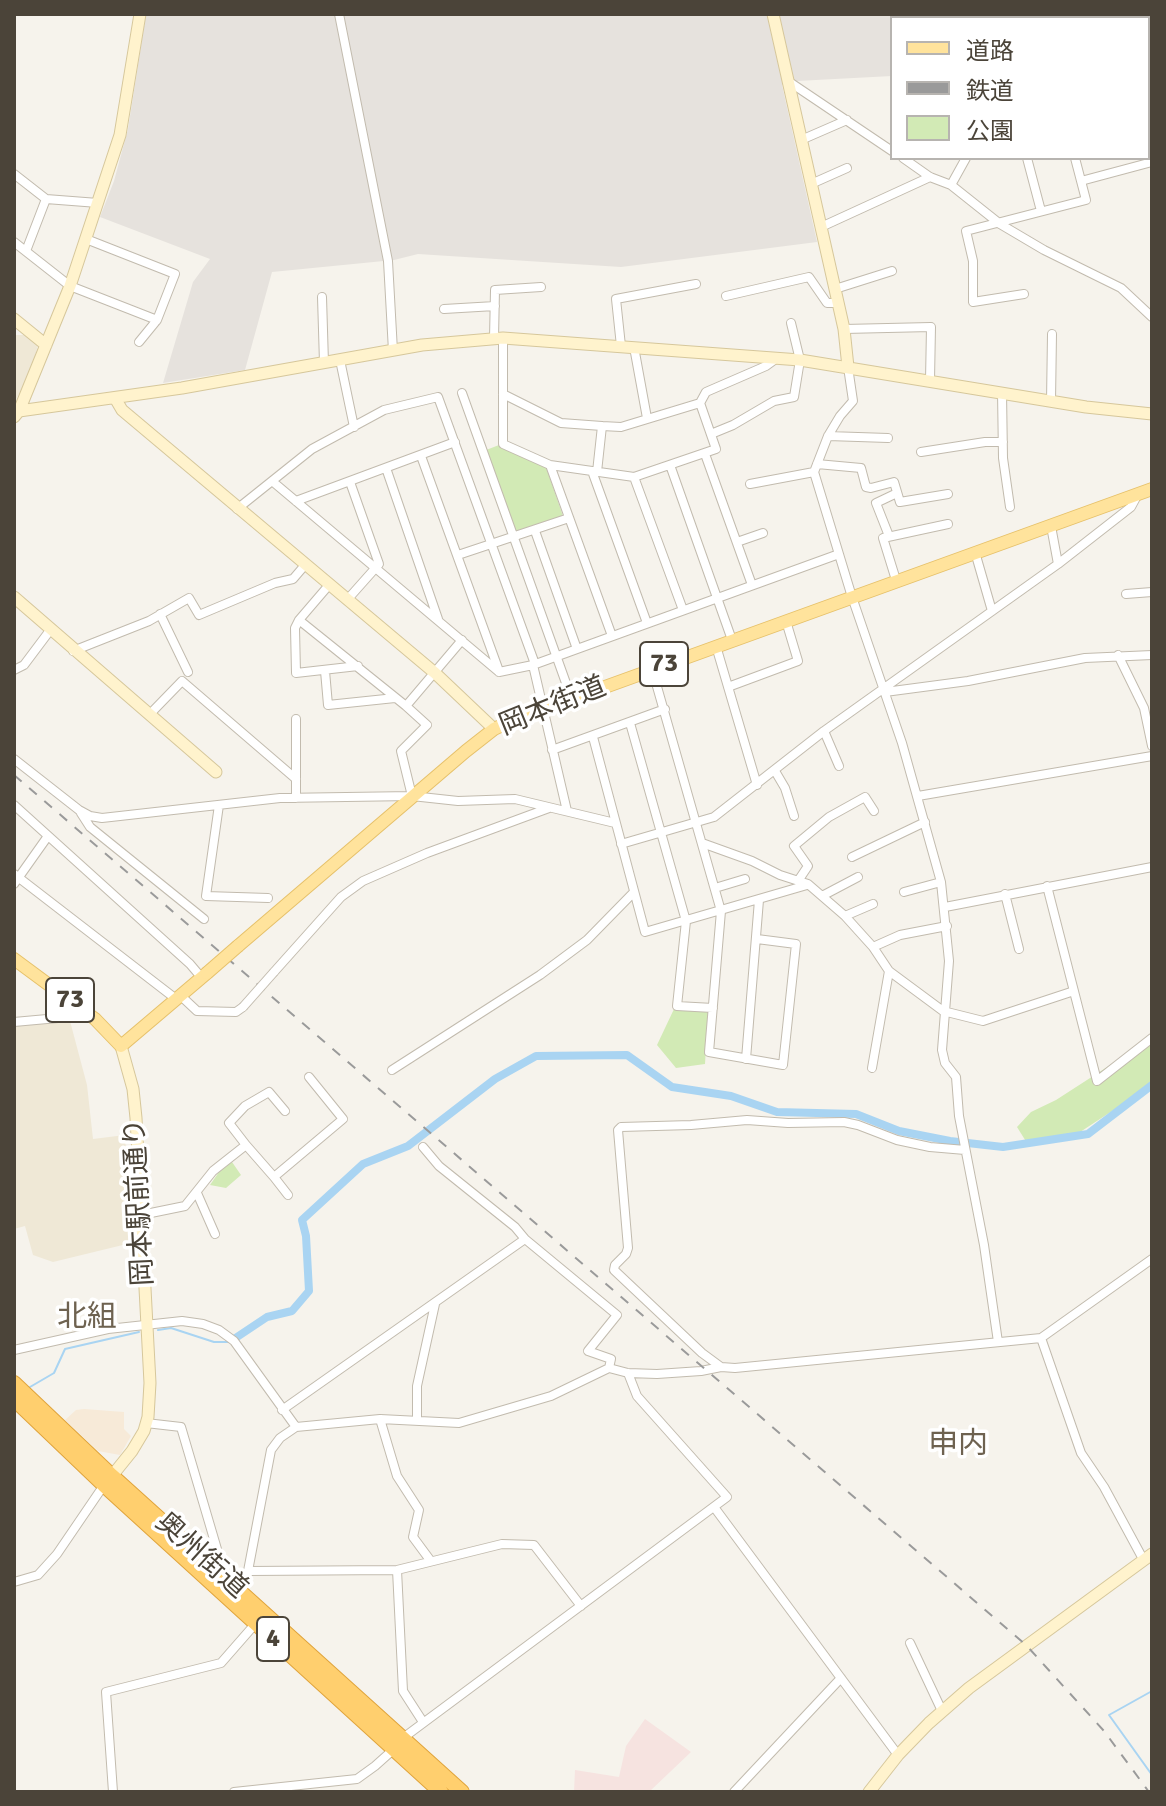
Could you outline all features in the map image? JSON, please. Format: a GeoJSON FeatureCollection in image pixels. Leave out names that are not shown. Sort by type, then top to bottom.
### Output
{"type":"FeatureCollection","features":[{"type":"Feature","properties":{"kind":"highway","name":"奥州街道"},"geometry":{"type":"LineString","coordinates":[[14,1383],[108,1480],[256,1623],[399,1744],[462,1792]]}},
{"type":"Feature","properties":{"kind":"highway","name":"奥州街道"},"geometry":{"type":"LineString","coordinates":[[14,1399],[237,1587],[399,1744],[441,1792]]}},
{"type":"Feature","properties":{"kind":"main road","name":"岡本街道"},"geometry":{"type":"LineString","coordinates":[[204,975],[494,729],[571,697],[1152,489]]}},
{"type":"Feature","properties":{"kind":"main road","name":"岡本駅前通り"},"geometry":{"type":"LineString","coordinates":[[14,959],[108,1029],[121,1046]]}},
{"type":"Feature","properties":{"kind":"main road","name":"73"},"geometry":{"type":"LineString","coordinates":[[121,1046],[204,975]]}},
{"type":"Feature","properties":{"kind":"street"},"geometry":{"type":"LineString","coordinates":[[17,414],[70,286],[120,135],[140,14]]}},
{"type":"Feature","properties":{"kind":"street"},"geometry":{"type":"LineString","coordinates":[[339,14],[388,261],[393,351]]}},
{"type":"Feature","properties":{"kind":"street"},"geometry":{"type":"LineString","coordinates":[[773,14],[844,329],[853,401],[828,436],[815,468],[852,597],[918,796],[941,882],[949,961],[942,1050],[945,1063],[956,1077],[963,1137],[984,1245],[998,1342]]}},
{"type":"Feature","properties":{"kind":"street"},"geometry":{"type":"LineString","coordinates":[[788,81],[890,150]]}},
{"type":"Feature","properties":{"kind":"street"},"geometry":{"type":"LineString","coordinates":[[801,140],[847,120]]}},
{"type":"Feature","properties":{"kind":"street"},"geometry":{"type":"LineString","coordinates":[[907,160],[930,177],[951,185],[1000,224],[1044,250],[1121,288],[1152,317]]}},
{"type":"Feature","properties":{"kind":"street"},"geometry":{"type":"LineString","coordinates":[[951,185],[965,160]]}},
{"type":"Feature","properties":{"kind":"street"},"geometry":{"type":"LineString","coordinates":[[1028,160],[1041,211]]}},
{"type":"Feature","properties":{"kind":"street"},"geometry":{"type":"LineString","coordinates":[[1024,294],[973,302],[973,261],[966,231],[1086,200],[1076,160]]}},
{"type":"Feature","properties":{"kind":"street"},"geometry":{"type":"LineString","coordinates":[[1120,160],[1122,170]]}},
{"type":"Feature","properties":{"kind":"street"},"geometry":{"type":"LineString","coordinates":[[1081,181],[1152,162]]}},
{"type":"Feature","properties":{"kind":"street"},"geometry":{"type":"LineString","coordinates":[[811,184],[847,168]]}},
{"type":"Feature","properties":{"kind":"street"},"geometry":{"type":"LineString","coordinates":[[14,174],[46,199],[98,203]]}},
{"type":"Feature","properties":{"kind":"street"},"geometry":{"type":"LineString","coordinates":[[821,227],[930,177]]}},
{"type":"Feature","properties":{"kind":"street"},"geometry":{"type":"LineString","coordinates":[[26,251],[46,199]]}},
{"type":"Feature","properties":{"kind":"street"},"geometry":{"type":"LineString","coordinates":[[86,239],[175,274],[157,320],[139,342]]}},
{"type":"Feature","properties":{"kind":"street"},"geometry":{"type":"LineString","coordinates":[[14,242],[70,286],[157,320]]}},
{"type":"Feature","properties":{"kind":"street"},"geometry":{"type":"LineString","coordinates":[[835,289],[892,271]]}},
{"type":"Feature","properties":{"kind":"street"},"geometry":{"type":"LineString","coordinates":[[726,296],[809,277],[827,303],[838,303]]}},
{"type":"Feature","properties":{"kind":"street"},"geometry":{"type":"LineString","coordinates":[[621,346],[616,299],[696,284]]}},
{"type":"Feature","properties":{"kind":"street"},"geometry":{"type":"LineString","coordinates":[[541,287],[495,290],[503,394],[503,444],[550,465],[634,477],[716,449],[700,403]]}},
{"type":"Feature","properties":{"kind":"street"},"geometry":{"type":"LineString","coordinates":[[322,297],[324,363]]}},
{"type":"Feature","properties":{"kind":"street"},"geometry":{"type":"LineString","coordinates":[[444,309],[495,306]]}},
{"type":"Feature","properties":{"kind":"street"},"geometry":{"type":"LineString","coordinates":[[14,319],[46,345]]}},
{"type":"Feature","properties":{"kind":"street"},"geometry":{"type":"LineString","coordinates":[[711,434],[774,401],[794,397],[800,360],[791,323]]}},
{"type":"Feature","properties":{"kind":"street"},"geometry":{"type":"LineString","coordinates":[[844,329],[931,327],[930,380]]}},
{"type":"Feature","properties":{"kind":"street"},"geometry":{"type":"LineString","coordinates":[[1051,401],[1052,334]]}},
{"type":"Feature","properties":{"kind":"street"},"geometry":{"type":"LineString","coordinates":[[17,414],[455,340],[498,338],[800,360],[1051,401],[1152,414]]}},
{"type":"Feature","properties":{"kind":"street"},"geometry":{"type":"LineString","coordinates":[[634,347],[647,418]]}},
{"type":"Feature","properties":{"kind":"street"},"geometry":{"type":"LineString","coordinates":[[503,394],[561,423],[621,427],[700,403],[706,392],[778,358]]}},
{"type":"Feature","properties":{"kind":"street"},"geometry":{"type":"LineString","coordinates":[[340,360],[354,427]]}},
{"type":"Feature","properties":{"kind":"street"},"geometry":{"type":"LineString","coordinates":[[1002,392],[1003,458],[1010,507]]}},
{"type":"Feature","properties":{"kind":"street"},"geometry":{"type":"LineString","coordinates":[[462,393],[571,697]]}},
{"type":"Feature","properties":{"kind":"street"},"geometry":{"type":"LineString","coordinates":[[237,509],[312,449],[384,410],[438,397],[534,664],[567,811]]}},
{"type":"Feature","properties":{"kind":"street"},"geometry":{"type":"LineString","coordinates":[[115,398],[122,410],[435,673],[494,729]]}},
{"type":"Feature","properties":{"kind":"street"},"geometry":{"type":"LineString","coordinates":[[602,426],[594,472],[647,623]]}},
{"type":"Feature","properties":{"kind":"street"},"geometry":{"type":"LineString","coordinates":[[828,436],[888,438]]}},
{"type":"Feature","properties":{"kind":"street"},"geometry":{"type":"LineString","coordinates":[[296,501],[455,442]]}},
{"type":"Feature","properties":{"kind":"street"},"geometry":{"type":"LineString","coordinates":[[921,452],[1003,442]]}},
{"type":"Feature","properties":{"kind":"street"},"geometry":{"type":"LineString","coordinates":[[705,454],[752,585]]}},
{"type":"Feature","properties":{"kind":"street"},"geometry":{"type":"LineString","coordinates":[[421,456],[499,672]]}},
{"type":"Feature","properties":{"kind":"street"},"geometry":{"type":"LineString","coordinates":[[550,465],[612,636]]}},
{"type":"Feature","properties":{"kind":"street"},"geometry":{"type":"LineString","coordinates":[[670,465],[732,640]]}},
{"type":"Feature","properties":{"kind":"street"},"geometry":{"type":"LineString","coordinates":[[386,468],[438,620]]}},
{"type":"Feature","properties":{"kind":"street"},"geometry":{"type":"LineString","coordinates":[[750,484],[815,468],[861,468],[866,487],[894,482],[900,502],[948,494]]}},
{"type":"Feature","properties":{"kind":"street"},"geometry":{"type":"LineString","coordinates":[[634,477],[683,610]]}},
{"type":"Feature","properties":{"kind":"street"},"geometry":{"type":"LineString","coordinates":[[272,481],[499,672]]}},
{"type":"Feature","properties":{"kind":"street"},"geometry":{"type":"LineString","coordinates":[[347,600],[379,564],[350,482]]}},
{"type":"Feature","properties":{"kind":"street"},"geometry":{"type":"LineString","coordinates":[[889,536],[876,503],[897,493]]}},
{"type":"Feature","properties":{"kind":"street"},"geometry":{"type":"LineString","coordinates":[[621,844],[714,817],[824,731],[1058,564],[1131,507],[1139,493]]}},
{"type":"Feature","properties":{"kind":"street"},"geometry":{"type":"LineString","coordinates":[[458,555],[569,518]]}},
{"type":"Feature","properties":{"kind":"street"},"geometry":{"type":"LineString","coordinates":[[896,580],[883,538],[948,524]]}},
{"type":"Feature","properties":{"kind":"street"},"geometry":{"type":"LineString","coordinates":[[1051,526],[1058,564]]}},
{"type":"Feature","properties":{"kind":"street"},"geometry":{"type":"LineString","coordinates":[[535,531],[577,649]]}},
{"type":"Feature","properties":{"kind":"street"},"geometry":{"type":"LineString","coordinates":[[737,542],[763,533]]}},
{"type":"Feature","properties":{"kind":"street"},"geometry":{"type":"LineString","coordinates":[[975,552],[992,611]]}},
{"type":"Feature","properties":{"kind":"street"},"geometry":{"type":"LineString","coordinates":[[499,672],[555,657],[839,554]]}},
{"type":"Feature","properties":{"kind":"street"},"geometry":{"type":"LineString","coordinates":[[73,651],[160,614],[189,598],[199,615],[275,583],[293,579],[305,565]]}},
{"type":"Feature","properties":{"kind":"street"},"geometry":{"type":"LineString","coordinates":[[329,585],[295,628],[296,673],[358,666]]}},
{"type":"Feature","properties":{"kind":"street"},"geometry":{"type":"LineString","coordinates":[[1126,594],[1152,592]]}},
{"type":"Feature","properties":{"kind":"street"},"geometry":{"type":"LineString","coordinates":[[14,597],[216,772]]}},
{"type":"Feature","properties":{"kind":"street"},"geometry":{"type":"LineString","coordinates":[[160,614],[188,672]]}},
{"type":"Feature","properties":{"kind":"street"},"geometry":{"type":"LineString","coordinates":[[299,620],[427,725],[401,751],[412,796]]}},
{"type":"Feature","properties":{"kind":"street"},"geometry":{"type":"LineString","coordinates":[[728,687],[798,661],[786,621]]}},
{"type":"Feature","properties":{"kind":"street"},"geometry":{"type":"LineString","coordinates":[[14,670],[24,665],[51,629]]}},
{"type":"Feature","properties":{"kind":"street"},"geometry":{"type":"LineString","coordinates":[[406,706],[462,640]]}},
{"type":"Feature","properties":{"kind":"street"},"geometry":{"type":"LineString","coordinates":[[716,646],[757,785]]}},
{"type":"Feature","properties":{"kind":"street"},"geometry":{"type":"LineString","coordinates":[[884,690],[968,681],[1046,664],[1118,655],[1152,655]]}},
{"type":"Feature","properties":{"kind":"street"},"geometry":{"type":"LineString","coordinates":[[1118,655],[1148,708],[1152,746]]}},
{"type":"Feature","properties":{"kind":"street"},"geometry":{"type":"LineString","coordinates":[[652,669],[721,911],[709,1052],[783,1065],[796,944],[757,939]]}},
{"type":"Feature","properties":{"kind":"street"},"geometry":{"type":"LineString","coordinates":[[325,671],[328,705],[395,698]]}},
{"type":"Feature","properties":{"kind":"street"},"geometry":{"type":"LineString","coordinates":[[149,715],[182,681],[296,779]]}},
{"type":"Feature","properties":{"kind":"street"},"geometry":{"type":"LineString","coordinates":[[552,750],[665,709]]}},
{"type":"Feature","properties":{"kind":"street"},"geometry":{"type":"LineString","coordinates":[[296,719],[296,798]]}},
{"type":"Feature","properties":{"kind":"street"},"geometry":{"type":"LineString","coordinates":[[630,723],[686,921],[677,1006],[713,1008]]}},
{"type":"Feature","properties":{"kind":"street"},"geometry":{"type":"LineString","coordinates":[[824,731],[839,766]]}},
{"type":"Feature","properties":{"kind":"street"},"geometry":{"type":"LineString","coordinates":[[593,737],[645,932],[808,884]]}},
{"type":"Feature","properties":{"kind":"street"},"geometry":{"type":"LineString","coordinates":[[918,796],[1152,756]]}},
{"type":"Feature","properties":{"kind":"street"},"geometry":{"type":"LineString","coordinates":[[14,759],[79,810],[102,818],[296,798],[412,796],[458,801],[515,799],[615,823]]}},
{"type":"Feature","properties":{"kind":"street"},"geometry":{"type":"LineString","coordinates":[[775,771],[785,788],[794,816]]}},
{"type":"Feature","properties":{"kind":"street"},"geometry":{"type":"LineString","coordinates":[[798,881],[808,866],[794,846],[829,817],[865,797],[874,811]]}},
{"type":"Feature","properties":{"kind":"street"},"geometry":{"type":"LineString","coordinates":[[14,805],[204,975]]}},
{"type":"Feature","properties":{"kind":"street"},"geometry":{"type":"LineString","coordinates":[[219,805],[206,896],[268,898]]}},
{"type":"Feature","properties":{"kind":"street"},"geometry":{"type":"LineString","coordinates":[[48,836],[16,879],[197,1011],[236,1012],[341,897],[363,881],[427,853],[550,808]]}},
{"type":"Feature","properties":{"kind":"street"},"geometry":{"type":"LineString","coordinates":[[79,810],[90,827],[204,919]]}},
{"type":"Feature","properties":{"kind":"street"},"geometry":{"type":"LineString","coordinates":[[852,857],[925,822]]}},
{"type":"Feature","properties":{"kind":"street"},"geometry":{"type":"LineString","coordinates":[[702,843],[808,884],[845,916],[873,947],[889,971],[943,1011],[983,1021],[1074,991]]}},
{"type":"Feature","properties":{"kind":"street"},"geometry":{"type":"LineString","coordinates":[[945,907],[1152,867]]}},
{"type":"Feature","properties":{"kind":"street"},"geometry":{"type":"LineString","coordinates":[[822,896],[858,877]]}},
{"type":"Feature","properties":{"kind":"street"},"geometry":{"type":"LineString","coordinates":[[715,888],[745,879]]}},
{"type":"Feature","properties":{"kind":"street"},"geometry":{"type":"LineString","coordinates":[[904,892],[941,882]]}},
{"type":"Feature","properties":{"kind":"street"},"geometry":{"type":"LineString","coordinates":[[1047,886],[1097,1081],[1152,1038]]}},
{"type":"Feature","properties":{"kind":"street"},"geometry":{"type":"LineString","coordinates":[[392,1070],[552,966],[587,940],[634,892]]}},
{"type":"Feature","properties":{"kind":"street"},"geometry":{"type":"LineString","coordinates":[[1005,894],[1019,949]]}},
{"type":"Feature","properties":{"kind":"street"},"geometry":{"type":"LineString","coordinates":[[746,1059],[759,900]]}},
{"type":"Feature","properties":{"kind":"street"},"geometry":{"type":"LineString","coordinates":[[845,916],[873,904]]}},
{"type":"Feature","properties":{"kind":"street"},"geometry":{"type":"LineString","coordinates":[[873,947],[900,935],[947,926]]}},
{"type":"Feature","properties":{"kind":"street"},"geometry":{"type":"LineString","coordinates":[[872,1068],[889,971]]}},
{"type":"Feature","properties":{"kind":"street"},"geometry":{"type":"LineString","coordinates":[[14,1022],[69,1017],[83,1009]]}},
{"type":"Feature","properties":{"kind":"street","name":"岡本駅前通り"},"geometry":{"type":"LineString","coordinates":[[108,1480],[140,1440],[146,1423],[150,1383],[133,1089],[121,1046]]}},
{"type":"Feature","properties":{"kind":"street"},"geometry":{"type":"LineString","coordinates":[[274,1177],[343,1119],[309,1077]]}},
{"type":"Feature","properties":{"kind":"street"},"geometry":{"type":"LineString","coordinates":[[285,1111],[269,1092],[245,1106],[229,1123],[288,1195]]}},
{"type":"Feature","properties":{"kind":"street"},"geometry":{"type":"LineString","coordinates":[[721,1367],[614,1270],[628,1248],[618,1130],[621,1127],[747,1120],[844,1122],[897,1140],[930,1147],[965,1148]]}},
{"type":"Feature","properties":{"kind":"street"},"geometry":{"type":"LineString","coordinates":[[141,1215],[185,1206],[213,1171],[246,1145]]}},
{"type":"Feature","properties":{"kind":"street"},"geometry":{"type":"LineString","coordinates":[[423,1147],[439,1166],[617,1315],[588,1351],[611,1359],[609,1368]]}},
{"type":"Feature","properties":{"kind":"street"},"geometry":{"type":"LineString","coordinates":[[197,1193],[215,1234]]}},
{"type":"Feature","properties":{"kind":"street"},"geometry":{"type":"LineString","coordinates":[[282,1410],[525,1239]]}},
{"type":"Feature","properties":{"kind":"street"},"geometry":{"type":"LineString","coordinates":[[237,1587],[248,1571],[271,1450],[280,1438],[296,1427],[380,1419],[459,1423],[551,1396],[609,1368],[628,1373],[681,1373],[1041,1338],[1152,1259]]}},
{"type":"Feature","properties":{"kind":"street"},"geometry":{"type":"LineString","coordinates":[[417,1421],[417,1386],[435,1303]]}},
{"type":"Feature","properties":{"kind":"street"},"geometry":{"type":"LineString","coordinates":[[14,1350],[108,1329],[182,1321],[219,1330],[234,1341],[296,1427]]}},
{"type":"Feature","properties":{"kind":"street"},"geometry":{"type":"LineString","coordinates":[[869,1792],[898,1755],[969,1688],[1147,1556],[1081,1453],[1041,1338]]}},
{"type":"Feature","properties":{"kind":"street"},"geometry":{"type":"LineString","coordinates":[[234,1792],[357,1779],[423,1722],[727,1497],[637,1396],[628,1373]]}},
{"type":"Feature","properties":{"kind":"street"},"geometry":{"type":"LineString","coordinates":[[380,1419],[397,1476],[419,1510],[413,1537],[430,1560]]}},
{"type":"Feature","properties":{"kind":"street"},"geometry":{"type":"LineString","coordinates":[[146,1423],[181,1427],[225,1577]]}},
{"type":"Feature","properties":{"kind":"street"},"geometry":{"type":"LineString","coordinates":[[14,1582],[38,1575],[57,1554],[108,1480]]}},
{"type":"Feature","properties":{"kind":"street"},"geometry":{"type":"LineString","coordinates":[[714,1507],[898,1755]]}},
{"type":"Feature","properties":{"kind":"street"},"geometry":{"type":"LineString","coordinates":[[248,1571],[397,1570],[502,1544],[534,1545],[581,1606]]}},
{"type":"Feature","properties":{"kind":"street"},"geometry":{"type":"LineString","coordinates":[[397,1570],[403,1691],[423,1722]]}},
{"type":"Feature","properties":{"kind":"street"},"geometry":{"type":"LineString","coordinates":[[113,1792],[106,1692],[221,1663],[256,1623]]}},
{"type":"Feature","properties":{"kind":"street"},"geometry":{"type":"LineString","coordinates":[[910,1643],[942,1711]]}},
{"type":"Feature","properties":{"kind":"street"},"geometry":{"type":"LineString","coordinates":[[734,1792],[841,1678]]}},
{"type":"Feature","properties":{"kind":"shaded area"},"geometry":{"type":"Polygon","coordinates":[[[146,14],[1078,16],[890,16],[890,76],[797,81],[782,85],[817,242],[621,267],[418,254],[394,260],[272,272],[245,370],[163,383],[193,282],[210,259],[100,217],[114,181],[128,129],[146,14]]]}},
{"type":"Feature","properties":{"kind":"shaded area"},"geometry":{"type":"Polygon","coordinates":[[[14,335],[25,335],[38,345],[31,372],[14,403],[14,335]]]}},
{"type":"Feature","properties":{"kind":"shaded area"},"geometry":{"type":"Polygon","coordinates":[[[70,1021],[87,1085],[93,1139],[125,1135],[131,1243],[53,1262],[33,1255],[25,1226],[14,1229],[14,1026],[70,1021]]]}},
{"type":"Feature","properties":{"kind":"shaded area"},"geometry":{"type":"Polygon","coordinates":[[[76,1410],[124,1412],[124,1429],[131,1436],[120,1455],[98,1451],[65,1420],[76,1410]]]}},
{"type":"Feature","properties":{"kind":"shaded area"},"geometry":{"type":"Polygon","coordinates":[[[645,1719],[691,1752],[649,1792],[574,1792],[575,1770],[619,1777],[626,1746],[645,1719]]]}},
{"type":"Feature","properties":{"kind":"green space"},"geometry":{"type":"Polygon","coordinates":[[[499,445],[546,467],[563,516],[509,535],[481,452],[499,445]]]}},
{"type":"Feature","properties":{"kind":"green space"},"geometry":{"type":"Polygon","coordinates":[[[674,1009],[708,1012],[705,1064],[676,1068],[657,1045],[674,1009]]]}},
{"type":"Feature","properties":{"kind":"green space"},"geometry":{"type":"Polygon","coordinates":[[[1152,1038],[1152,1081],[1132,1098],[1074,1136],[1027,1143],[1017,1127],[1031,1112],[1056,1100],[1152,1038]]]}},
{"type":"Feature","properties":{"kind":"green space"},"geometry":{"type":"Polygon","coordinates":[[[232,1162],[241,1175],[226,1188],[210,1185],[219,1172],[232,1162]]]}},
{"type":"Feature","properties":{"kind":"waterway"},"geometry":{"type":"LineString","coordinates":[[234,1339],[267,1317],[292,1311],[309,1291],[306,1236],[302,1220],[363,1164],[408,1146],[495,1079],[536,1056],[627,1055],[672,1087],[731,1096],[777,1112],[856,1114],[899,1131],[1003,1147],[1088,1134],[1152,1085]]}},
{"type":"Feature","properties":{"kind":"waterway"},"geometry":{"type":"LineString","coordinates":[[158,1330],[171,1328],[214,1342],[228,1342]]}},
{"type":"Feature","properties":{"kind":"waterway"},"geometry":{"type":"LineString","coordinates":[[30,1387],[54,1373],[65,1349],[139,1332]]}},
{"type":"Feature","properties":{"kind":"waterway"},"geometry":{"type":"LineString","coordinates":[[1152,1691],[1109,1715],[1152,1775]]}},
{"type":"Feature","properties":{"kind":"railway"},"geometry":{"type":"LineString","coordinates":[[14,775],[1026,1645],[1104,1731],[1149,1792]]}},
{"type":"Feature","properties":{"kind":"district","name":"北組"},"geometry":{"type":"Point","coordinates":[87,1318]}},
{"type":"Feature","properties":{"kind":"district","name":"申内"},"geometry":{"type":"Point","coordinates":[958,1445]}}]}
